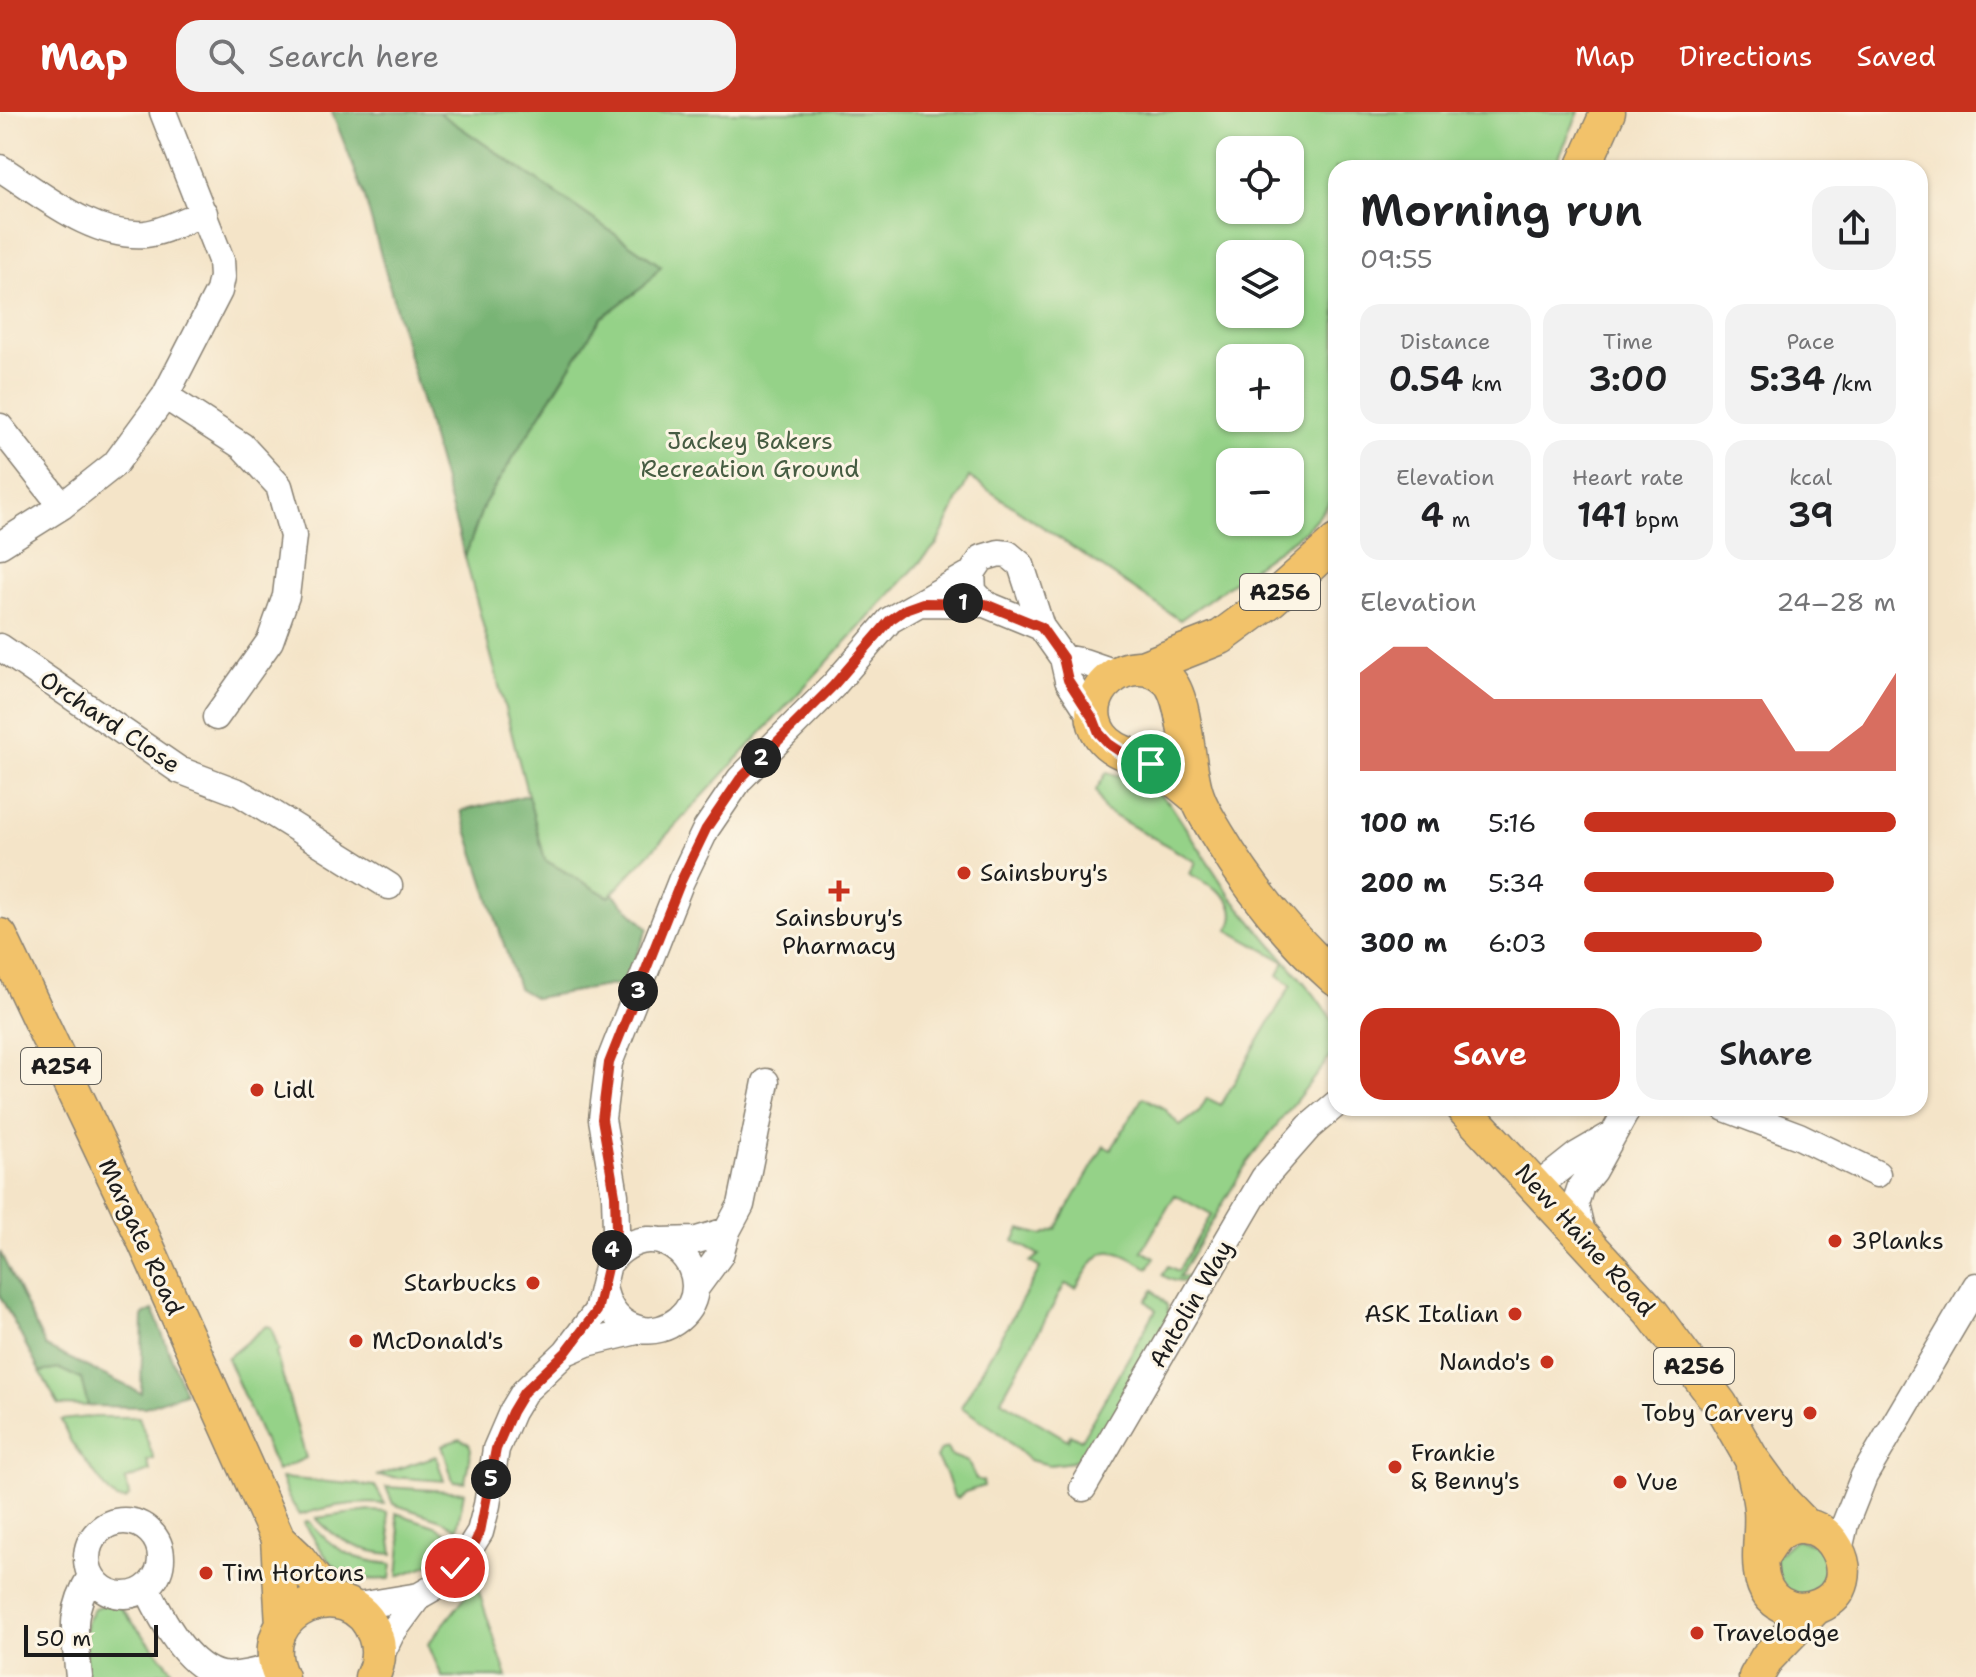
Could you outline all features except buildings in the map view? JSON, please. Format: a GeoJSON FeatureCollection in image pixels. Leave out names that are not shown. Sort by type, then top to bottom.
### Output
{"type":"FeatureCollection","features":[{"type":"Feature","properties":{"kind":"main road"},"geometry":{"type":"LineString","coordinates":[[1587,160],[1608,112]]}},
{"type":"Feature","properties":{"kind":"main road","name":"A256"},"geometry":{"type":"LineString","coordinates":[[1129,671],[1221,637],[1271,600],[1328,549]]}},
{"type":"Feature","properties":{"kind":"main road","name":"A256"},"geometry":{"type":"LineString","coordinates":[[1121,752],[1148,754],[1171,740],[1178,728],[1181,708],[1221,637]]}},
{"type":"Feature","properties":{"kind":"main road"},"geometry":{"type":"LineString","coordinates":[[1197,798],[1151,764],[1121,752],[1099,733],[1094,720],[1094,706],[1105,682],[1129,671],[1155,671],[1175,689],[1197,798],[1241,874],[1284,926],[1328,971]]}},
{"type":"Feature","properties":{"kind":"main road","name":"Margate Road"},"geometry":{"type":"LineString","coordinates":[[0,936],[140,1231],[278,1539],[283,1625],[275,1645],[278,1672]]}},
{"type":"Feature","properties":{"kind":"main road","name":"New Haine Road"},"geometry":{"type":"LineString","coordinates":[[1471,1116],[1626,1281],[1692,1363],[1751,1458],[1783,1502],[1810,1528]]}},
{"type":"Feature","properties":{"kind":"main road","name":"New Haine Road"},"geometry":{"type":"LineString","coordinates":[[1751,1458],[1761,1508],[1761,1557]]}},
{"type":"Feature","properties":{"kind":"main road"},"geometry":{"type":"LineString","coordinates":[[1762,1668],[1815,1608],[1833,1597],[1843,1571],[1839,1550],[1831,1538],[1810,1528],[1790,1528],[1778,1534],[1761,1557],[1763,1585],[1770,1596],[1792,1609],[1815,1608]]}},
{"type":"Feature","properties":{"kind":"main road","name":"Margate Road"},"geometry":{"type":"LineString","coordinates":[[278,1539],[341,1604],[372,1627],[377,1642],[375,1669]]}},
{"type":"Feature","properties":{"kind":"main road"},"geometry":{"type":"LineString","coordinates":[[1762,1668],[1772,1623],[1770,1596]]}},
{"type":"Feature","properties":{"kind":"main road"},"geometry":{"type":"LineString","coordinates":[[283,1625],[298,1610],[311,1603],[341,1604]]}},
{"type":"Feature","properties":{"kind":"street"},"geometry":{"type":"LineString","coordinates":[[0,545],[62,506],[115,464],[165,396],[219,291],[221,260],[163,112]]}},
{"type":"Feature","properties":{"kind":"street"},"geometry":{"type":"LineString","coordinates":[[0,168],[85,221],[118,234],[148,234],[204,213]]}},
{"type":"Feature","properties":{"kind":"street"},"geometry":{"type":"LineString","coordinates":[[165,396],[242,446],[279,486],[293,536],[286,596],[270,641],[216,717]]}},
{"type":"Feature","properties":{"kind":"street"},"geometry":{"type":"LineString","coordinates":[[0,427],[62,506]]}},
{"type":"Feature","properties":{"kind":"street"},"geometry":{"type":"LineString","coordinates":[[641,1330],[627,1325],[616,1316],[608,1305],[604,1291],[604,1277],[616,1229],[615,1195],[602,1119],[609,1063],[681,881],[706,829],[740,779],[833,686],[890,620],[972,573],[982,558],[999,553],[1008,554],[1021,565],[1041,627],[1063,658],[1068,680],[1094,720]]}},
{"type":"Feature","properties":{"kind":"street"},"geometry":{"type":"LineString","coordinates":[[972,573],[973,591],[990,605],[1041,627]]}},
{"type":"Feature","properties":{"kind":"street"},"geometry":{"type":"LineString","coordinates":[[923,603],[1003,607],[1018,598],[1025,582]]}},
{"type":"Feature","properties":{"kind":"street","name":"Orchard Close"},"geometry":{"type":"LineString","coordinates":[[0,647],[179,770],[240,793],[389,886]]}},
{"type":"Feature","properties":{"kind":"street"},"geometry":{"type":"LineString","coordinates":[[1063,658],[1129,671]]}},
{"type":"Feature","properties":{"kind":"street"},"geometry":{"type":"LineString","coordinates":[[695,1289],[720,1255],[727,1231],[741,1205],[766,1082]]}},
{"type":"Feature","properties":{"kind":"street","name":"Antolin Way"},"geometry":{"type":"LineString","coordinates":[[1309,1127],[1328,1097]]}},
{"type":"Feature","properties":{"kind":"street","name":"Antolin Way"},"geometry":{"type":"LineString","coordinates":[[1083,1488],[1264,1178],[1309,1127],[1328,1111]]}},
{"type":"Feature","properties":{"kind":"street"},"geometry":{"type":"LineString","coordinates":[[1582,1233],[1575,1204],[1581,1186],[1593,1171],[1623,1116]]}},
{"type":"Feature","properties":{"kind":"street"},"geometry":{"type":"LineString","coordinates":[[1746,1116],[1799,1136],[1877,1174]]}},
{"type":"Feature","properties":{"kind":"street"},"geometry":{"type":"LineString","coordinates":[[1538,1186],[1577,1155],[1613,1134]]}},
{"type":"Feature","properties":{"kind":"street"},"geometry":{"type":"LineString","coordinates":[[566,1352],[587,1343],[641,1330],[660,1330],[672,1325],[691,1304],[695,1289],[694,1274],[687,1259],[676,1248],[654,1240],[615,1195]]}},
{"type":"Feature","properties":{"kind":"street"},"geometry":{"type":"LineString","coordinates":[[609,1263],[618,1251],[631,1243],[697,1240],[727,1231]]}},
{"type":"Feature","properties":{"kind":"street"},"geometry":{"type":"LineString","coordinates":[[1839,1550],[1845,1524],[1864,1476],[1976,1286]]}},
{"type":"Feature","properties":{"kind":"street"},"geometry":{"type":"LineString","coordinates":[[375,1669],[391,1634],[419,1596],[440,1584],[471,1551],[480,1532],[502,1432],[524,1392],[566,1352],[597,1311],[604,1291]]}},
{"type":"Feature","properties":{"kind":"street"},"geometry":{"type":"LineString","coordinates":[[1810,1528],[1864,1476]]}},
{"type":"Feature","properties":{"kind":"street"},"geometry":{"type":"LineString","coordinates":[[131,1521],[143,1526],[159,1545],[159,1570],[147,1588],[138,1593],[116,1595],[97,1585],[91,1576],[86,1557],[92,1539],[106,1525],[131,1521]]}},
{"type":"Feature","properties":{"kind":"street"},"geometry":{"type":"LineString","coordinates":[[79,1677],[73,1624],[79,1596],[91,1576]]}},
{"type":"Feature","properties":{"kind":"street"},"geometry":{"type":"LineString","coordinates":[[147,1588],[175,1636],[196,1663],[208,1671],[223,1676],[278,1672]]}},
{"type":"Feature","properties":{"kind":"street"},"geometry":{"type":"LineString","coordinates":[[341,1604],[419,1596]]}},
{"type":"Feature","properties":{"kind":"green space"},"geometry":{"type":"Polygon","coordinates":[[[332,112],[438,112],[661,266],[644,286],[601,318],[484,504],[465,557],[363,191],[332,112]]]}},
{"type":"Feature","properties":{"kind":"green space","name":"Jackey Bakers Recreation Ground"},"geometry":{"type":"Polygon","coordinates":[[[438,112],[1579,112],[1558,160],[1328,160],[1328,505],[1306,530],[1304,531],[1304,448],[1216,448],[1216,536],[1298,536],[1180,620],[969,477],[937,544],[609,897],[545,860],[465,557],[484,504],[601,318],[644,286],[661,266],[438,112]]]}},
{"type":"Feature","properties":{"kind":"green space"},"geometry":{"type":"Polygon","coordinates":[[[1107,772],[1149,786],[1170,804],[1231,897],[1328,1014],[1328,1060],[1247,1163],[1179,1277],[1189,1276],[1196,1268],[1201,1271],[1182,1282],[1162,1275],[1168,1266],[1178,1271],[1211,1215],[1175,1195],[1142,1251],[1155,1258],[1148,1268],[1122,1254],[1105,1252],[1092,1264],[1076,1288],[1065,1284],[1001,1400],[1068,1440],[1070,1434],[1081,1440],[1156,1310],[1146,1301],[1153,1290],[1167,1305],[1169,1317],[1104,1435],[1082,1457],[1072,1462],[1050,1465],[1029,1460],[997,1431],[961,1407],[1040,1268],[1030,1262],[1039,1255],[1014,1241],[1020,1229],[1042,1235],[1056,1229],[1104,1146],[1111,1150],[1143,1097],[1165,1109],[1180,1126],[1199,1112],[1207,1098],[1221,1105],[1291,985],[1278,975],[1285,962],[1228,930],[1233,910],[1224,895],[1190,874],[1196,862],[1104,810],[1096,790],[1107,772]]]}},
{"type":"Feature","properties":{"kind":"green space"},"geometry":{"type":"Polygon","coordinates":[[[528,795],[545,860],[609,897],[613,894],[648,928],[625,983],[535,998],[518,988],[461,811],[528,795]]]}},
{"type":"Feature","properties":{"kind":"green space"},"geometry":{"type":"Polygon","coordinates":[[[0,1252],[46,1347],[141,1393],[143,1315],[153,1310],[185,1393],[145,1407],[88,1406],[81,1379],[60,1369],[40,1372],[0,1296],[0,1252]]]}},
{"type":"Feature","properties":{"kind":"green space"},"geometry":{"type":"Polygon","coordinates":[[[266,1326],[271,1327],[279,1351],[276,1353],[306,1458],[277,1471],[227,1358],[266,1326]]]}},
{"type":"Feature","properties":{"kind":"green space"},"geometry":{"type":"Polygon","coordinates":[[[60,1369],[81,1379],[88,1406],[59,1405],[40,1372],[60,1369]]]}},
{"type":"Feature","properties":{"kind":"green space"},"geometry":{"type":"Polygon","coordinates":[[[139,1417],[154,1459],[147,1461],[150,1471],[125,1480],[130,1495],[126,1500],[111,1495],[71,1442],[61,1420],[139,1417]]]}},
{"type":"Feature","properties":{"kind":"green space"},"geometry":{"type":"Polygon","coordinates":[[[460,1439],[471,1449],[465,1482],[453,1481],[442,1445],[460,1439]]]}},
{"type":"Feature","properties":{"kind":"green space"},"geometry":{"type":"Polygon","coordinates":[[[947,1448],[950,1455],[968,1462],[976,1479],[983,1481],[984,1486],[954,1497],[947,1476],[936,1458],[940,1450],[947,1448]]]}},
{"type":"Feature","properties":{"kind":"green space"},"geometry":{"type":"Polygon","coordinates":[[[436,1456],[444,1481],[376,1476],[436,1456]]]}},
{"type":"Feature","properties":{"kind":"green space"},"geometry":{"type":"Polygon","coordinates":[[[281,1478],[375,1486],[385,1504],[342,1505],[300,1515],[288,1497],[281,1478]]]}},
{"type":"Feature","properties":{"kind":"green space"},"geometry":{"type":"Polygon","coordinates":[[[386,1487],[464,1492],[457,1529],[441,1520],[393,1504],[386,1487]]]}},
{"type":"Feature","properties":{"kind":"green space"},"geometry":{"type":"Polygon","coordinates":[[[370,1511],[387,1512],[393,1554],[351,1544],[316,1518],[370,1511]]]}},
{"type":"Feature","properties":{"kind":"green space"},"geometry":{"type":"Polygon","coordinates":[[[396,1513],[435,1526],[454,1538],[429,1565],[398,1576],[401,1543],[396,1513]]]}},
{"type":"Feature","properties":{"kind":"green space"},"geometry":{"type":"Polygon","coordinates":[[[309,1521],[335,1547],[355,1557],[392,1564],[390,1579],[357,1578],[336,1568],[304,1523],[309,1521]]]}},
{"type":"Feature","properties":{"kind":"green space"},"geometry":{"type":"Polygon","coordinates":[[[1795,1539],[1821,1546],[1828,1581],[1804,1597],[1778,1585],[1775,1557],[1795,1539]]]}},
{"type":"Feature","properties":{"kind":"green space"},"geometry":{"type":"Polygon","coordinates":[[[476,1583],[507,1677],[442,1677],[428,1644],[476,1583]]]}},
{"type":"Feature","properties":{"kind":"green space"},"geometry":{"type":"Polygon","coordinates":[[[109,1603],[118,1605],[173,1671],[137,1677],[85,1677],[86,1623],[94,1608],[109,1603]]]}},
{"type":"Feature","properties":{"kind":"place","name":"Sainsbury's"},"geometry":{"type":"Point","coordinates":[964,873]}},
{"type":"Feature","properties":{"kind":"place","name":"Sainsbury's Pharmacy"},"geometry":{"type":"Point","coordinates":[839,891]}},
{"type":"Feature","properties":{"kind":"place","name":"Lidl"},"geometry":{"type":"Point","coordinates":[257,1090]}},
{"type":"Feature","properties":{"kind":"place","name":"3Planks"},"geometry":{"type":"Point","coordinates":[1835,1241]}},
{"type":"Feature","properties":{"kind":"place","name":"Starbucks"},"geometry":{"type":"Point","coordinates":[533,1283]}},
{"type":"Feature","properties":{"kind":"place","name":"ASK Italian"},"geometry":{"type":"Point","coordinates":[1515,1314]}},
{"type":"Feature","properties":{"kind":"place","name":"McDonald's"},"geometry":{"type":"Point","coordinates":[356,1341]}},
{"type":"Feature","properties":{"kind":"place","name":"Nando's"},"geometry":{"type":"Point","coordinates":[1547,1362]}},
{"type":"Feature","properties":{"kind":"place","name":"Toby Carvery"},"geometry":{"type":"Point","coordinates":[1810,1413]}},
{"type":"Feature","properties":{"kind":"place","name":"Frankie & Benny's"},"geometry":{"type":"Point","coordinates":[1395,1467]}},
{"type":"Feature","properties":{"kind":"place","name":"Vue"},"geometry":{"type":"Point","coordinates":[1620,1482]}},
{"type":"Feature","properties":{"kind":"place","name":"Tim Hortons"},"geometry":{"type":"Point","coordinates":[206,1573]}},
{"type":"Feature","properties":{"kind":"place","name":"Travelodge"},"geometry":{"type":"Point","coordinates":[1697,1633]}},
{"type":"Feature","properties":{"kind":"route"},"geometry":{"type":"LineString","coordinates":[[455,1568],[471,1551],[480,1532],[496,1449],[512,1412],[524,1392],[566,1352],[597,1311],[616,1229],[615,1195],[602,1119],[609,1063],[681,881],[706,829],[740,779],[833,686],[890,620],[906,609],[923,603],[985,604],[1041,627],[1063,658],[1068,680],[1099,733],[1121,752],[1151,764]]}}]}
